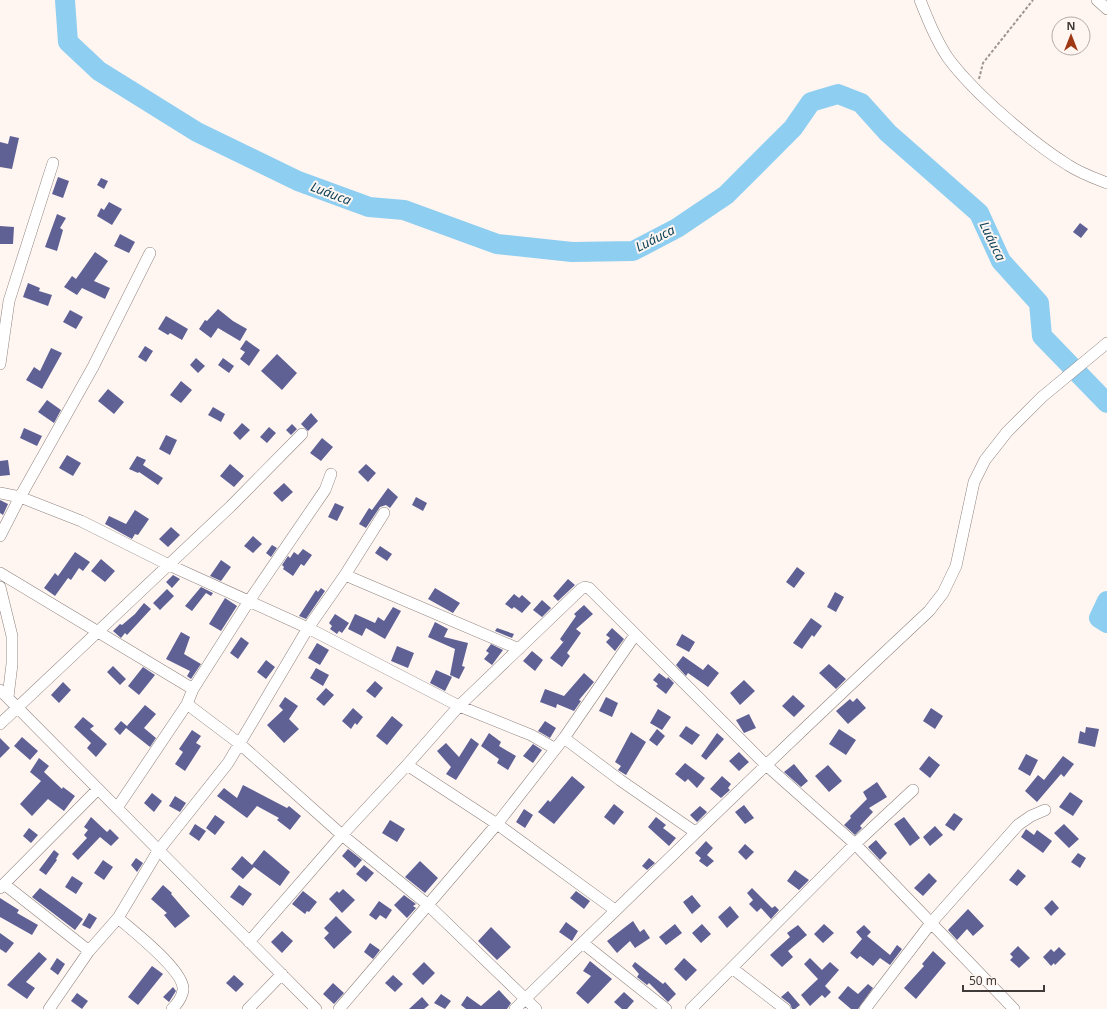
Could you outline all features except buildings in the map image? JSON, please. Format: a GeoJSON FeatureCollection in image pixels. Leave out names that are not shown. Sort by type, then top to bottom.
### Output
{"type":"FeatureCollection","features":[{"type":"Feature","properties":{"kind":"street"},"geometry":{"type":"LineString","coordinates":[[920,0],[931,28],[948,58],[976,90],[1015,125],[1068,165],[1107,183]]}},
{"type":"Feature","properties":{"kind":"street"},"geometry":{"type":"LineString","coordinates":[[1097,0],[1107,9]]}},
{"type":"Feature","properties":{"kind":"street"},"geometry":{"type":"LineString","coordinates":[[0,364],[4,299],[53,163]]}},
{"type":"Feature","properties":{"kind":"street"},"geometry":{"type":"LineString","coordinates":[[0,536],[20,497],[93,367],[150,253]]}},
{"type":"Feature","properties":{"kind":"street"},"geometry":{"type":"LineString","coordinates":[[515,1009],[584,944],[615,910],[695,832],[928,611],[943,593],[956,566],[974,482],[985,460],[1007,432],[1064,377],[1104,346]]}},
{"type":"Feature","properties":{"kind":"street"},"geometry":{"type":"LineString","coordinates":[[0,724],[170,565],[302,434]]}},
{"type":"Feature","properties":{"kind":"street"},"geometry":{"type":"LineString","coordinates":[[116,808],[187,704],[193,690],[249,601],[325,490],[331,474]]}},
{"type":"Feature","properties":{"kind":"street"},"geometry":{"type":"LineString","coordinates":[[0,493],[20,497],[81,521],[170,565],[308,628],[459,706],[531,735],[554,748]]}},
{"type":"Feature","properties":{"kind":"street"},"geometry":{"type":"LineString","coordinates":[[49,1009],[89,951],[118,918],[158,851],[228,763],[308,628],[345,575],[384,513]]}},
{"type":"Feature","properties":{"kind":"street"},"geometry":{"type":"LineString","coordinates":[[0,573],[193,690]]}},
{"type":"Feature","properties":{"kind":"street"},"geometry":{"type":"LineString","coordinates":[[345,575],[519,650]]}},
{"type":"Feature","properties":{"kind":"street"},"geometry":{"type":"LineString","coordinates":[[0,587],[12,636],[12,664],[4,693],[158,851],[316,1009]]}},
{"type":"Feature","properties":{"kind":"street"},"geometry":{"type":"LineString","coordinates":[[249,942],[342,835],[459,706],[581,589],[585,587],[589,588],[766,765],[855,844],[1014,1009]]}},
{"type":"Feature","properties":{"kind":"street"},"geometry":{"type":"LineString","coordinates":[[339,1009],[427,904],[497,824],[554,748],[564,738],[635,635]]}},
{"type":"Feature","properties":{"kind":"street"},"geometry":{"type":"LineString","coordinates":[[187,704],[240,744],[342,835],[427,904],[536,1009]]}},
{"type":"Feature","properties":{"kind":"street"},"geometry":{"type":"LineString","coordinates":[[564,738],[620,780],[695,832]]}},
{"type":"Feature","properties":{"kind":"street"},"geometry":{"type":"LineString","coordinates":[[407,765],[497,824],[615,910]]}},
{"type":"Feature","properties":{"kind":"street"},"geometry":{"type":"LineString","coordinates":[[89,951],[2,886],[98,789]]}},
{"type":"Feature","properties":{"kind":"street"},"geometry":{"type":"LineString","coordinates":[[691,1009],[855,844],[913,790]]}},
{"type":"Feature","properties":{"kind":"street"},"geometry":{"type":"LineString","coordinates":[[865,1009],[931,923],[1018,825],[1031,816],[1045,810]]}},
{"type":"Feature","properties":{"kind":"street"},"geometry":{"type":"LineString","coordinates":[[118,918],[169,964],[182,982],[183,991],[180,1000],[172,1009]]}},
{"type":"Feature","properties":{"kind":"street"},"geometry":{"type":"LineString","coordinates":[[584,944],[666,1009]]}},
{"type":"Feature","properties":{"kind":"street"},"geometry":{"type":"LineString","coordinates":[[732,968],[784,1009]]}},
{"type":"Feature","properties":{"kind":"street"},"geometry":{"type":"LineString","coordinates":[[248,1009],[282,974]]}},
{"type":"Feature","properties":{"kind":"path"},"geometry":{"type":"LineString","coordinates":[[976,90],[983,63],[1033,0]]}},
{"type":"Feature","properties":{"kind":"waterway","name":"Luáuca"},"geometry":{"type":"LineString","coordinates":[[65,0],[68,42],[99,71],[197,132],[298,181],[369,207],[404,210],[497,244],[572,252],[633,251],[677,228],[726,195],[793,128],[811,102],[838,94],[861,103],[888,133],[979,213],[1001,261],[1039,303],[1042,336],[1107,403]]}},
{"type":"Feature","properties":{"kind":"waterway","name":"Luáuca"},"geometry":{"type":"LineString","coordinates":[[1107,601],[1099,618],[1107,623]]}}]}
